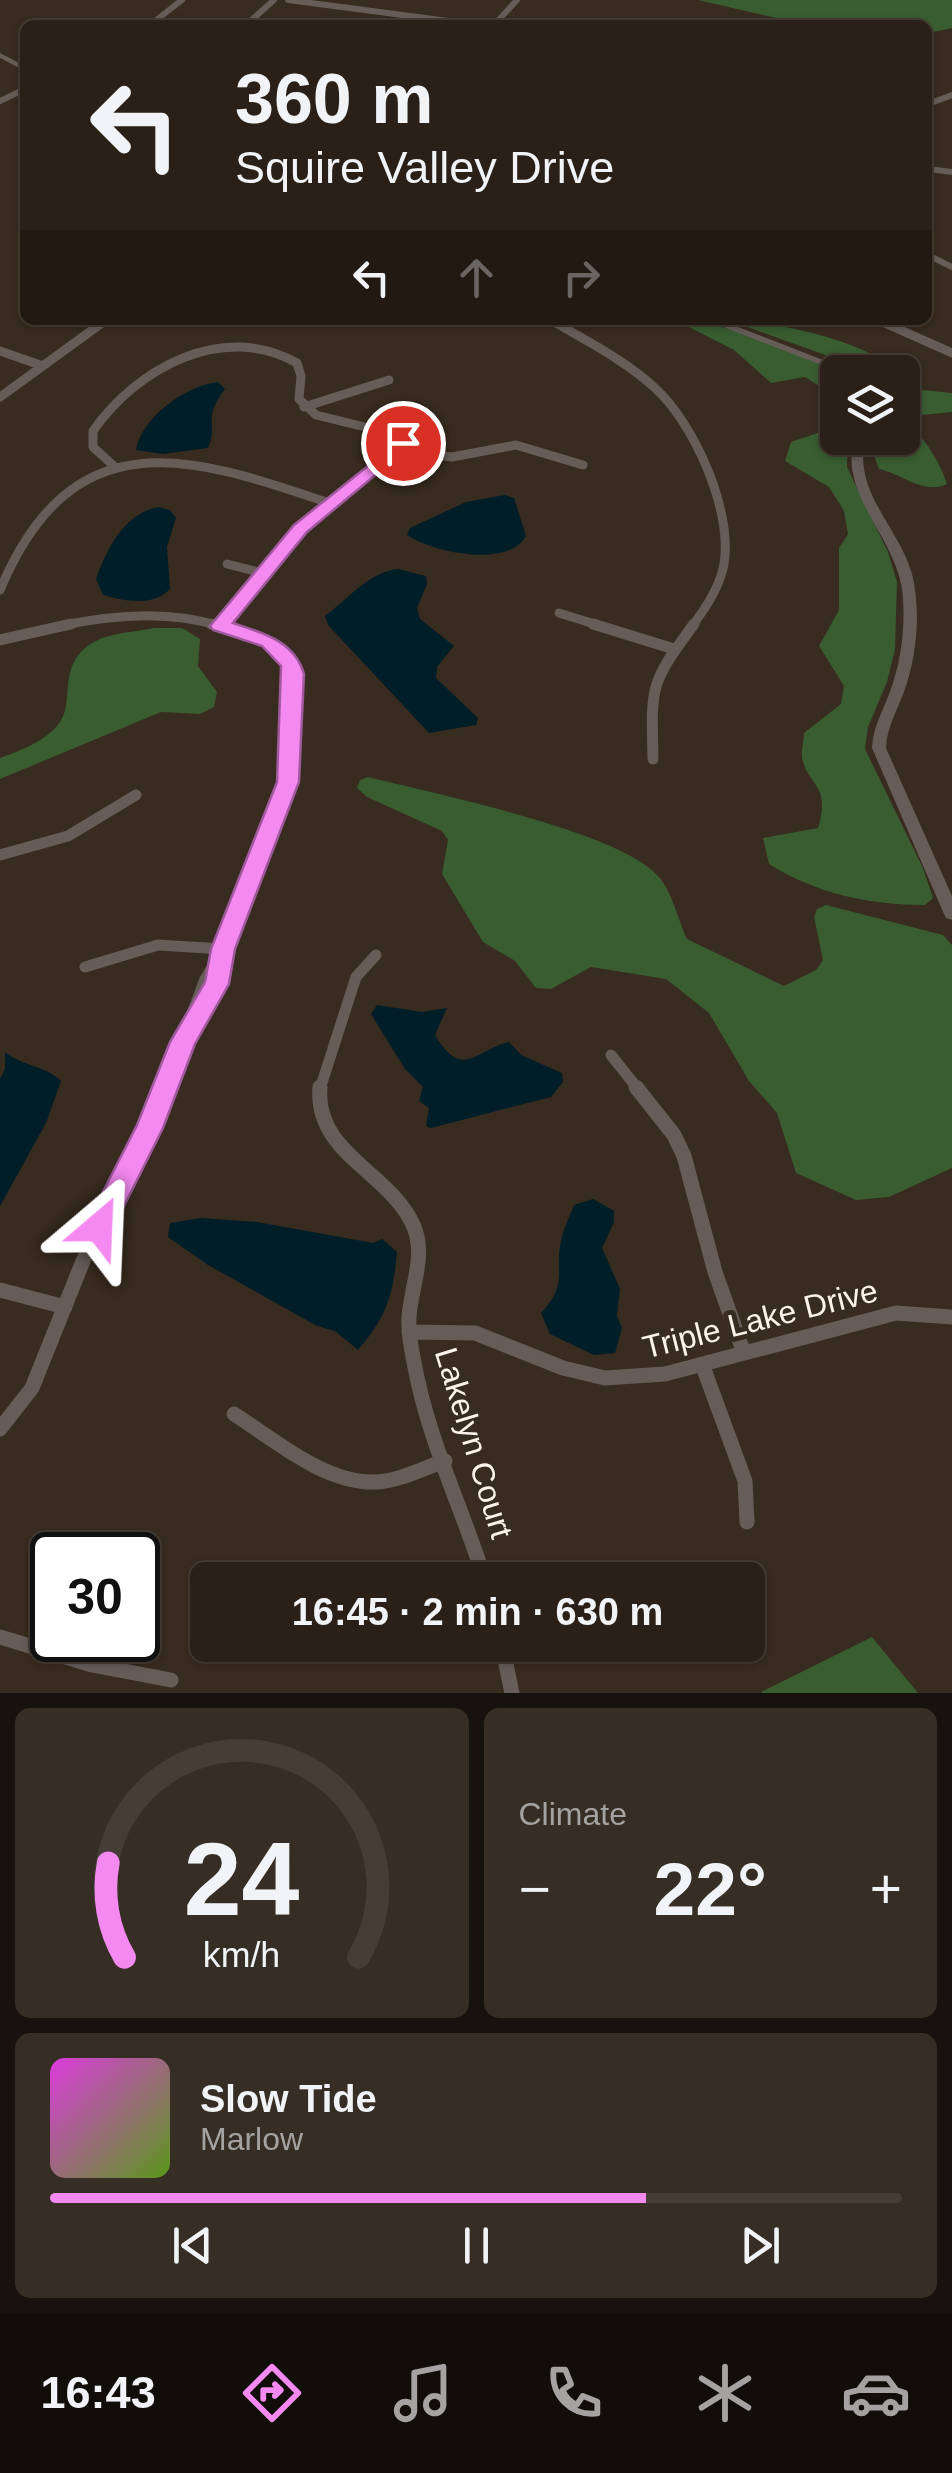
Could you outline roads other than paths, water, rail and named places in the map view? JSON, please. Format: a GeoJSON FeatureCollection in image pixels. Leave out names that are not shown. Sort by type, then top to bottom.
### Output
{"type":"FeatureCollection","features":[{"type":"Feature","properties":{"kind":"street"},"geometry":{"type":"LineString","coordinates":[[156,20],[182,0]]}},
{"type":"Feature","properties":{"kind":"street"},"geometry":{"type":"LineString","coordinates":[[252,20],[274,0]]}},
{"type":"Feature","properties":{"kind":"street"},"geometry":{"type":"LineString","coordinates":[[288,0],[442,20]]}},
{"type":"Feature","properties":{"kind":"street"},"geometry":{"type":"LineString","coordinates":[[384,12],[396,0]]}},
{"type":"Feature","properties":{"kind":"street"},"geometry":{"type":"LineString","coordinates":[[499,20],[517,0]]}},
{"type":"Feature","properties":{"kind":"street"},"geometry":{"type":"LineString","coordinates":[[0,397],[99,325]]}},
{"type":"Feature","properties":{"kind":"street"},"geometry":{"type":"LineString","coordinates":[[559,325],[634,372],[681,415],[725,528],[726,552],[719,580],[707,605],[658,674],[651,698],[653,759]]}},
{"type":"Feature","properties":{"kind":"street"},"geometry":{"type":"LineString","coordinates":[[723,325],[820,361]]}},
{"type":"Feature","properties":{"kind":"street"},"geometry":{"type":"LineString","coordinates":[[889,325],[952,353]]}},
{"type":"Feature","properties":{"kind":"street"},"geometry":{"type":"LineString","coordinates":[[115,467],[93,447],[92,431],[144,376],[180,360],[246,347],[286,355],[300,366],[299,399],[304,407],[316,414],[373,429],[428,454],[452,457],[499,446],[524,446],[584,465]]}},
{"type":"Feature","properties":{"kind":"street"},"geometry":{"type":"LineString","coordinates":[[0,351],[43,366]]}},
{"type":"Feature","properties":{"kind":"street"},"geometry":{"type":"LineString","coordinates":[[304,407],[389,380]]}},
{"type":"Feature","properties":{"kind":"street"},"geometry":{"type":"LineString","coordinates":[[220,626],[262,573],[328,504],[403,443]]}},
{"type":"Feature","properties":{"kind":"street"},"geometry":{"type":"LineString","coordinates":[[855,455],[858,477],[895,548],[908,592],[906,660],[882,726],[879,748],[952,914]]}},
{"type":"Feature","properties":{"kind":"street"},"geometry":{"type":"LineString","coordinates":[[0,590],[16,550],[42,518],[81,484],[115,467],[156,460],[200,462],[328,504]]}},
{"type":"Feature","properties":{"kind":"street"},"geometry":{"type":"LineString","coordinates":[[227,564],[262,573]]}},
{"type":"Feature","properties":{"kind":"street"},"geometry":{"type":"LineString","coordinates":[[559,613],[674,649]]}},
{"type":"Feature","properties":{"kind":"street"},"geometry":{"type":"LineString","coordinates":[[0,640],[120,617],[183,618],[269,642],[285,654],[294,674],[284,798],[223,949],[217,984],[183,1042],[150,1128],[91,1244],[32,1388],[0,1430]]}},
{"type":"Feature","properties":{"kind":"street"},"geometry":{"type":"LineString","coordinates":[[0,855],[68,836],[136,794]]}},
{"type":"Feature","properties":{"kind":"street"},"geometry":{"type":"LineString","coordinates":[[85,967],[158,945],[223,949]]}},
{"type":"Feature","properties":{"kind":"street","name":"Lakelyn Court"},"geometry":{"type":"LineString","coordinates":[[376,954],[356,977],[351,991],[320,1090],[320,1112],[329,1136],[338,1146],[394,1192],[406,1207],[416,1234],[418,1251],[409,1332],[445,1461],[480,1562]]}},
{"type":"Feature","properties":{"kind":"street"},"geometry":{"type":"LineString","coordinates":[[611,1056],[674,1135],[684,1156],[715,1272],[744,1352]]}},
{"type":"Feature","properties":{"kind":"street"},"geometry":{"type":"LineString","coordinates":[[0,1290],[65,1307]]}},
{"type":"Feature","properties":{"kind":"street","name":"Triple Lake Drive"},"geometry":{"type":"LineString","coordinates":[[409,1332],[475,1333],[563,1368],[605,1378],[630,1379],[896,1313],[952,1317]]}},
{"type":"Feature","properties":{"kind":"street"},"geometry":{"type":"LineString","coordinates":[[702,1364],[745,1481],[746,1522]]}},
{"type":"Feature","properties":{"kind":"street"},"geometry":{"type":"LineString","coordinates":[[234,1414],[317,1464],[359,1481],[393,1479],[445,1461]]}},
{"type":"Feature","properties":{"kind":"street"},"geometry":{"type":"LineString","coordinates":[[0,1637],[92,1665],[172,1680]]}},
{"type":"Feature","properties":{"kind":"street"},"geometry":{"type":"LineString","coordinates":[[506,1662],[512,1693]]}},
{"type":"Feature","properties":{"kind":"water"},"geometry":{"type":"Polygon","coordinates":[[[218,382],[225,389],[214,408],[208,448],[163,454],[136,450],[147,426],[167,405],[192,390],[218,382]]]}},
{"type":"Feature","properties":{"kind":"water"},"geometry":{"type":"Polygon","coordinates":[[[505,495],[514,498],[526,536],[517,546],[503,552],[487,555],[451,551],[407,535],[410,528],[466,502],[505,495]]]}},
{"type":"Feature","properties":{"kind":"water"},"geometry":{"type":"Polygon","coordinates":[[[159,507],[170,510],[176,518],[167,547],[170,589],[147,600],[103,595],[96,579],[119,534],[136,517],[159,507]]]}},
{"type":"Feature","properties":{"kind":"water"},"geometry":{"type":"Polygon","coordinates":[[[398,569],[426,576],[427,584],[417,608],[420,619],[454,646],[437,667],[436,678],[478,718],[476,725],[429,733],[328,625],[325,616],[359,587],[398,569]]]}},
{"type":"Feature","properties":{"kind":"water"},"geometry":{"type":"Polygon","coordinates":[[[377,1005],[422,1012],[447,1008],[435,1035],[454,1057],[470,1059],[509,1042],[521,1055],[562,1073],[563,1082],[551,1097],[431,1128],[426,1126],[429,1108],[419,1101],[423,1087],[405,1069],[371,1014],[377,1005]]]}},
{"type":"Feature","properties":{"kind":"water"},"geometry":{"type":"Polygon","coordinates":[[[5,1052],[61,1081],[46,1123],[0,1206],[0,1079],[5,1069],[5,1052]]]}},
{"type":"Feature","properties":{"kind":"water"},"geometry":{"type":"Polygon","coordinates":[[[593,1199],[614,1211],[614,1222],[602,1248],[620,1289],[617,1316],[622,1328],[615,1353],[594,1355],[550,1334],[541,1313],[558,1284],[562,1236],[574,1205],[593,1199]]]}},
{"type":"Feature","properties":{"kind":"water"},"geometry":{"type":"Polygon","coordinates":[[[201,1218],[257,1222],[373,1243],[382,1239],[397,1252],[391,1293],[376,1327],[358,1350],[335,1331],[317,1326],[208,1265],[168,1237],[170,1223],[201,1218]]]}}]}
